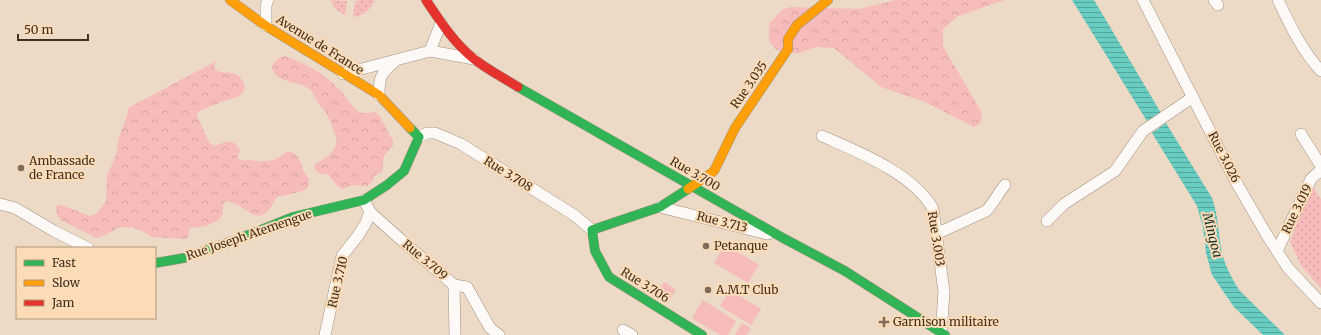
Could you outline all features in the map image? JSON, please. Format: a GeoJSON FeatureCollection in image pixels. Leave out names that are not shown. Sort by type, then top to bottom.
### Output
{"type":"FeatureCollection","features":[{"type":"Feature","properties":{"kind":"street","name":"Avenue de France"},"geometry":{"type":"LineString","coordinates":[[230,0],[266,26],[379,95]]}},
{"type":"Feature","properties":{"kind":"street"},"geometry":{"type":"LineString","coordinates":[[266,26],[266,5],[268,0]]}},
{"type":"Feature","properties":{"kind":"street","name":"Rue 3.700"},"geometry":{"type":"LineString","coordinates":[[426,0],[441,23],[461,47],[474,59],[523,90],[783,238],[845,271],[943,334]]}},
{"type":"Feature","properties":{"kind":"street","name":"Rue 3.035"},"geometry":{"type":"LineString","coordinates":[[692,186],[714,171],[734,128],[788,49],[788,39],[797,25],[828,0]]}},
{"type":"Feature","properties":{"kind":"street","name":"Rue 3.026"},"geometry":{"type":"LineString","coordinates":[[1142,0],[1236,182],[1288,268],[1321,303]]}},
{"type":"Feature","properties":{"kind":"street"},"geometry":{"type":"LineString","coordinates":[[1278,0],[1294,32],[1321,72]]}},
{"type":"Feature","properties":{"kind":"street"},"geometry":{"type":"LineString","coordinates":[[430,51],[441,23]]}},
{"type":"Feature","properties":{"kind":"street"},"geometry":{"type":"LineString","coordinates":[[343,74],[430,51],[474,59]]}},
{"type":"Feature","properties":{"kind":"street"},"geometry":{"type":"LineString","coordinates":[[396,60],[381,75],[379,82],[379,95],[418,137]]}},
{"type":"Feature","properties":{"kind":"street"},"geometry":{"type":"LineString","coordinates":[[1047,221],[1064,204],[1115,171],[1143,131],[1166,117],[1193,97]]}},
{"type":"Feature","properties":{"kind":"street","name":"Rue 3.708"},"geometry":{"type":"LineString","coordinates":[[418,137],[427,133],[435,133],[461,144],[574,215],[592,230]]}},
{"type":"Feature","properties":{"kind":"street"},"geometry":{"type":"LineString","coordinates":[[1301,134],[1321,166]]}},
{"type":"Feature","properties":{"kind":"street","name":"Rue 3.003"},"geometry":{"type":"LineString","coordinates":[[822,136],[900,174],[928,200],[933,209],[944,292],[943,334]]}},
{"type":"Feature","properties":{"kind":"street","name":"Rue Joseph Atemengue"},"geometry":{"type":"LineString","coordinates":[[156,263],[184,258],[241,238],[293,217],[364,200],[387,185],[404,171],[418,137]]}},
{"type":"Feature","properties":{"kind":"street","name":"Rue 3.019"},"geometry":{"type":"LineString","coordinates":[[1277,251],[1311,179],[1321,170]]}},
{"type":"Feature","properties":{"kind":"street"},"geometry":{"type":"LineString","coordinates":[[936,234],[986,211],[992,206],[997,194],[1005,185]]}},
{"type":"Feature","properties":{"kind":"street"},"geometry":{"type":"LineString","coordinates":[[592,230],[660,207],[692,186]]}},
{"type":"Feature","properties":{"kind":"street","name":"Rue 3.709"},"geometry":{"type":"LineString","coordinates":[[364,200],[370,212],[454,285],[468,287],[490,328],[500,335]]}},
{"type":"Feature","properties":{"kind":"street"},"geometry":{"type":"LineString","coordinates":[[0,204],[15,208],[54,231],[86,247]]}},
{"type":"Feature","properties":{"kind":"street","name":"Rue 3.713"},"geometry":{"type":"LineString","coordinates":[[660,207],[783,238]]}},
{"type":"Feature","properties":{"kind":"street","name":"Rue 3.710"},"geometry":{"type":"LineString","coordinates":[[325,335],[342,256],[366,223],[370,212]]}},
{"type":"Feature","properties":{"kind":"street","name":"Rue 3.706"},"geometry":{"type":"LineString","coordinates":[[592,230],[595,251],[609,277],[702,335]]}},
{"type":"Feature","properties":{"kind":"street"},"geometry":{"type":"LineString","coordinates":[[454,285],[455,335]]}},
{"type":"Feature","properties":{"kind":"green space"},"geometry":{"type":"Polygon","coordinates":[[[331,0],[347,1],[345,15],[336,9],[331,0]]]}},
{"type":"Feature","properties":{"kind":"green space"},"geometry":{"type":"Polygon","coordinates":[[[359,0],[375,0],[366,12],[353,17],[355,2],[359,0]]]}},
{"type":"Feature","properties":{"kind":"green space"},"geometry":{"type":"Polygon","coordinates":[[[896,0],[1005,0],[958,16],[943,29],[943,46],[982,113],[981,122],[974,127],[925,102],[881,87],[834,48],[816,47],[799,53],[782,52],[774,48],[769,41],[769,24],[782,10],[790,7],[859,9],[896,0]]]}},
{"type":"Feature","properties":{"kind":"green space"},"geometry":{"type":"Polygon","coordinates":[[[284,56],[306,65],[327,78],[360,112],[375,112],[379,115],[393,141],[393,146],[384,156],[382,172],[375,175],[372,182],[367,186],[353,185],[343,189],[338,186],[327,174],[320,173],[314,168],[315,164],[332,152],[337,140],[327,114],[319,104],[314,94],[302,85],[281,79],[273,71],[272,68],[274,63],[284,56]]]}},
{"type":"Feature","properties":{"kind":"green space"},"geometry":{"type":"Polygon","coordinates":[[[216,61],[214,66],[217,71],[236,74],[243,82],[245,88],[242,94],[238,97],[198,112],[197,116],[211,144],[217,145],[224,142],[232,142],[240,150],[237,158],[242,160],[268,161],[292,152],[297,156],[309,179],[308,188],[303,191],[277,197],[269,210],[259,216],[251,214],[234,203],[226,201],[223,204],[223,213],[219,220],[206,226],[191,228],[189,230],[189,236],[186,239],[152,237],[132,227],[117,228],[106,235],[97,238],[61,220],[57,215],[56,207],[58,205],[90,216],[96,214],[106,201],[107,176],[116,155],[119,137],[128,113],[128,108],[216,61]]]}},
{"type":"Feature","properties":{"kind":"green space"},"geometry":{"type":"Polygon","coordinates":[[[1310,187],[1313,187],[1321,199],[1321,288],[1302,267],[1290,242],[1310,187]]]}},
{"type":"Feature","properties":{"kind":"green space"},"geometry":{"type":"Polygon","coordinates":[[[725,244],[759,265],[748,283],[714,263],[725,244]]]}},
{"type":"Feature","properties":{"kind":"green space"},"geometry":{"type":"Polygon","coordinates":[[[664,282],[676,290],[670,299],[658,291],[664,282]]]}},
{"type":"Feature","properties":{"kind":"green space"},"geometry":{"type":"Polygon","coordinates":[[[730,290],[761,309],[751,325],[720,306],[730,290]]]}},
{"type":"Feature","properties":{"kind":"green space"},"geometry":{"type":"Polygon","coordinates":[[[703,300],[736,321],[728,335],[720,335],[692,318],[703,300]]]}},
{"type":"Feature","properties":{"kind":"green space"},"geometry":{"type":"Polygon","coordinates":[[[742,323],[751,328],[747,335],[735,335],[742,323]]]}},
{"type":"Feature","properties":{"kind":"water"},"geometry":{"type":"Polygon","coordinates":[[[1072,0],[1094,0],[1161,113],[1147,121],[1072,0]]]}},
{"type":"Feature","properties":{"kind":"water","name":"Mingoa"},"geometry":{"type":"Polygon","coordinates":[[[1166,123],[1212,198],[1216,212],[1223,257],[1233,279],[1240,291],[1285,335],[1263,335],[1234,307],[1212,275],[1206,253],[1203,227],[1197,206],[1152,133],[1166,123]]]}},
{"type":"Feature","properties":{"kind":"traffic: fast"},"geometry":{"type":"LineString","coordinates":[[518,87],[783,238],[845,271],[945,335]]}},
{"type":"Feature","properties":{"kind":"traffic: fast"},"geometry":{"type":"LineString","coordinates":[[156,263],[184,258],[241,238],[293,217],[364,200],[387,185],[404,171],[419,137],[410,128]]}},
{"type":"Feature","properties":{"kind":"traffic: fast"},"geometry":{"type":"LineString","coordinates":[[688,189],[660,207],[592,230],[595,251],[609,277],[702,335]]}},
{"type":"Feature","properties":{"kind":"traffic: slow"},"geometry":{"type":"LineString","coordinates":[[230,0],[266,26],[379,95],[410,128]]}},
{"type":"Feature","properties":{"kind":"traffic: slow"},"geometry":{"type":"LineString","coordinates":[[688,189],[714,171],[735,128],[788,49],[788,39],[797,25],[828,0]]}},
{"type":"Feature","properties":{"kind":"traffic: jam"},"geometry":{"type":"LineString","coordinates":[[426,0],[448,31],[467,53],[485,67],[518,87]]}},
{"type":"Feature","properties":{"kind":"place","name":"Ambassade de France"},"geometry":{"type":"Point","coordinates":[21,168]}},
{"type":"Feature","properties":{"kind":"place","name":"Petanque"},"geometry":{"type":"Point","coordinates":[706,246]}},
{"type":"Feature","properties":{"kind":"place","name":"A.M.T Club"},"geometry":{"type":"Point","coordinates":[708,290]}},
{"type":"Feature","properties":{"kind":"place","name":"Garnison militaire"},"geometry":{"type":"Point","coordinates":[884,322]}}]}
